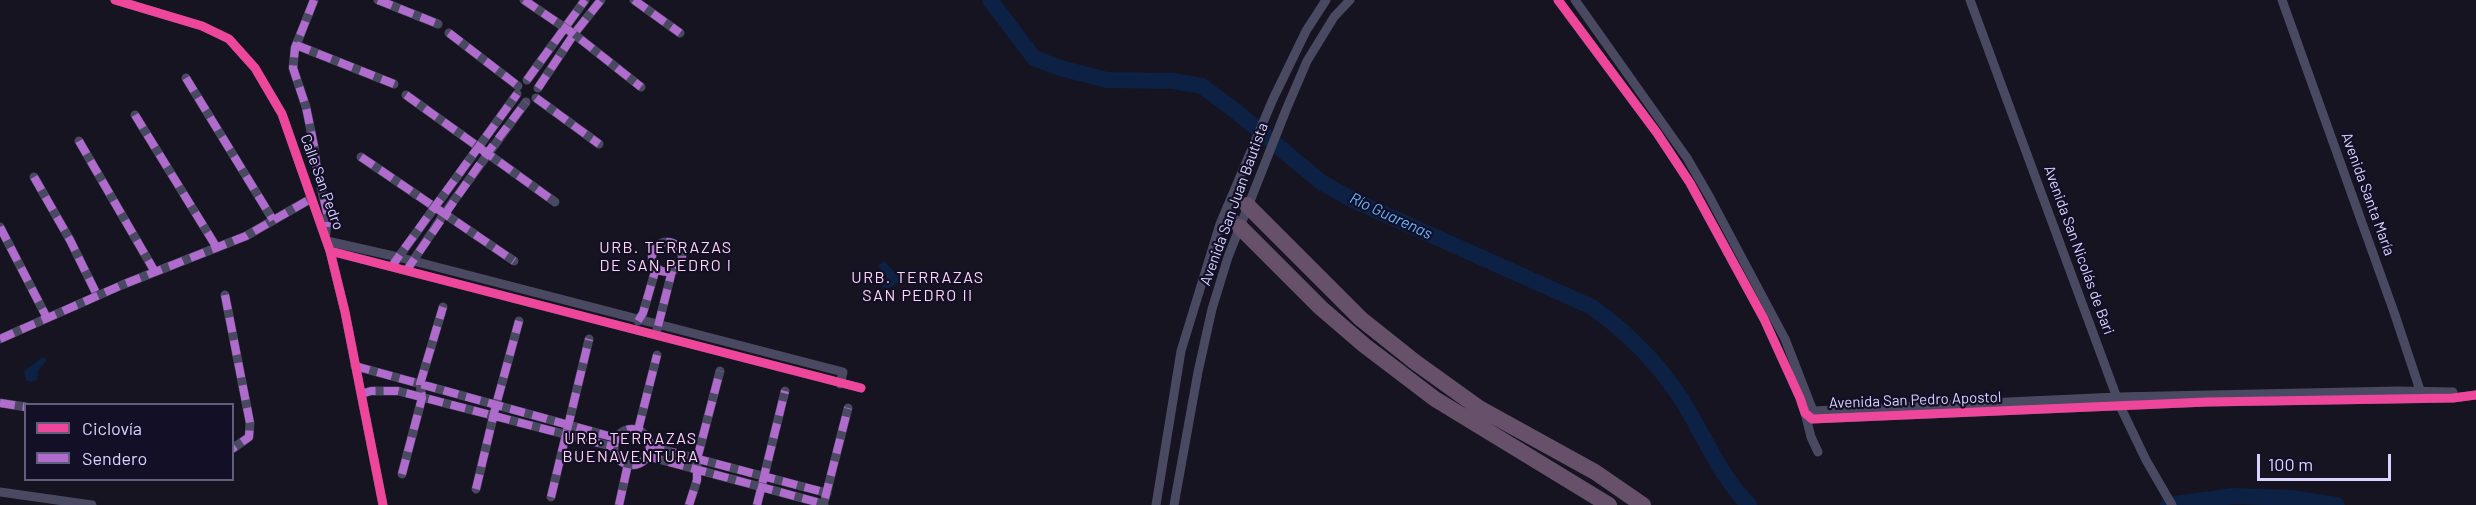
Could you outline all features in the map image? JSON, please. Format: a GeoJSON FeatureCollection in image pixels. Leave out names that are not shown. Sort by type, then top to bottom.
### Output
{"type":"FeatureCollection","features":[{"type":"Feature","properties":{"kind":"highway"},"geometry":{"type":"LineString","coordinates":[[1247,205],[1361,319],[1415,362],[1479,408],[1595,472],[1643,505]]}},
{"type":"Feature","properties":{"kind":"highway"},"geometry":{"type":"LineString","coordinates":[[1240,227],[1321,308],[1364,345],[1435,399],[1609,505]]}},
{"type":"Feature","properties":{"kind":"street","name":"Calle San Pedro"},"geometry":{"type":"LineString","coordinates":[[115,0],[210,29],[229,39],[255,68],[282,114],[327,243],[383,505]]}},
{"type":"Feature","properties":{"kind":"street"},"geometry":{"type":"LineString","coordinates":[[314,0],[296,45],[293,68],[306,107],[327,212],[327,243]]}},
{"type":"Feature","properties":{"kind":"street"},"geometry":{"type":"LineString","coordinates":[[378,0],[438,24]]}},
{"type":"Feature","properties":{"kind":"street"},"geometry":{"type":"LineString","coordinates":[[524,0],[574,34],[641,87]]}},
{"type":"Feature","properties":{"kind":"street"},"geometry":{"type":"LineString","coordinates":[[391,267],[517,90],[527,80],[585,0]]}},
{"type":"Feature","properties":{"kind":"street"},"geometry":{"type":"LineString","coordinates":[[536,98],[538,88],[574,34],[601,0]]}},
{"type":"Feature","properties":{"kind":"street"},"geometry":{"type":"LineString","coordinates":[[634,0],[680,33]]}},
{"type":"Feature","properties":{"kind":"street","name":"Avenida San Juan Bautista"},"geometry":{"type":"LineString","coordinates":[[1156,505],[1181,351],[1194,303],[1227,207],[1273,99],[1306,31],[1326,0]]}},
{"type":"Feature","properties":{"kind":"street","name":"Avenida San Juan Bautista"},"geometry":{"type":"LineString","coordinates":[[1174,505],[1212,309],[1228,257],[1264,162],[1307,61],[1334,16],[1350,0]]}},
{"type":"Feature","properties":{"kind":"street"},"geometry":{"type":"LineString","coordinates":[[1558,0],[1657,133],[1690,183],[1764,319],[1800,398],[1810,437],[1818,452]]}},
{"type":"Feature","properties":{"kind":"street","name":"Avenida San Pedro Apostol"},"geometry":{"type":"LineString","coordinates":[[1575,0],[1687,158],[1785,339],[1813,411],[1820,415]]}},
{"type":"Feature","properties":{"kind":"street","name":"Avenida San Nicolás de Bari"},"geometry":{"type":"LineString","coordinates":[[1970,0],[2119,401],[2172,505]]}},
{"type":"Feature","properties":{"kind":"street","name":"Avenida Santa María"},"geometry":{"type":"LineString","coordinates":[[2282,0],[2422,395]]}},
{"type":"Feature","properties":{"kind":"street"},"geometry":{"type":"LineString","coordinates":[[449,33],[517,90],[520,99],[526,102]]}},
{"type":"Feature","properties":{"kind":"street"},"geometry":{"type":"LineString","coordinates":[[296,45],[394,84]]}},
{"type":"Feature","properties":{"kind":"street"},"geometry":{"type":"LineString","coordinates":[[186,78],[273,220]]}},
{"type":"Feature","properties":{"kind":"street"},"geometry":{"type":"LineString","coordinates":[[527,80],[534,82],[538,88]]}},
{"type":"Feature","properties":{"kind":"street"},"geometry":{"type":"LineString","coordinates":[[406,95],[555,202]]}},
{"type":"Feature","properties":{"kind":"street"},"geometry":{"type":"LineString","coordinates":[[406,271],[488,152],[526,102],[536,98]]}},
{"type":"Feature","properties":{"kind":"street"},"geometry":{"type":"LineString","coordinates":[[536,98],[599,144]]}},
{"type":"Feature","properties":{"kind":"street"},"geometry":{"type":"LineString","coordinates":[[135,115],[216,248]]}},
{"type":"Feature","properties":{"kind":"street"},"geometry":{"type":"LineString","coordinates":[[79,141],[155,272]]}},
{"type":"Feature","properties":{"kind":"street"},"geometry":{"type":"LineString","coordinates":[[361,157],[514,261]]}},
{"type":"Feature","properties":{"kind":"street"},"geometry":{"type":"LineString","coordinates":[[34,177],[70,240],[97,295]]}},
{"type":"Feature","properties":{"kind":"street"},"geometry":{"type":"LineString","coordinates":[[0,339],[97,295],[246,236],[312,198]]}},
{"type":"Feature","properties":{"kind":"street"},"geometry":{"type":"LineString","coordinates":[[1240,227],[1227,207],[1247,205]]}},
{"type":"Feature","properties":{"kind":"street"},"geometry":{"type":"LineString","coordinates":[[0,227],[47,318]]}},
{"type":"Feature","properties":{"kind":"street"},"geometry":{"type":"LineString","coordinates":[[638,321],[643,313],[656,268],[652,261],[654,248],[661,243],[670,242],[678,247],[682,254],[679,266],[670,271],[656,268]]}},
{"type":"Feature","properties":{"kind":"street"},"geometry":{"type":"LineString","coordinates":[[327,243],[398,257],[827,370],[843,372],[840,384]]}},
{"type":"Feature","properties":{"kind":"street"},"geometry":{"type":"LineString","coordinates":[[327,243],[391,267],[861,388]]}},
{"type":"Feature","properties":{"kind":"street"},"geometry":{"type":"LineString","coordinates":[[655,336],[655,325],[670,271]]}},
{"type":"Feature","properties":{"kind":"street"},"geometry":{"type":"LineString","coordinates":[[225,295],[250,423],[249,437],[234,448]]}},
{"type":"Feature","properties":{"kind":"street"},"geometry":{"type":"LineString","coordinates":[[402,474],[422,398],[420,384],[443,307]]}},
{"type":"Feature","properties":{"kind":"street"},"geometry":{"type":"LineString","coordinates":[[476,489],[519,321]]}},
{"type":"Feature","properties":{"kind":"street"},"geometry":{"type":"LineString","coordinates":[[551,497],[567,424],[590,339]]}},
{"type":"Feature","properties":{"kind":"street"},"geometry":{"type":"LineString","coordinates":[[638,430],[657,355]]}},
{"type":"Feature","properties":{"kind":"street"},"geometry":{"type":"LineString","coordinates":[[355,366],[567,424],[615,443]]}},
{"type":"Feature","properties":{"kind":"street"},"geometry":{"type":"LineString","coordinates":[[824,380],[827,370]]}},
{"type":"Feature","properties":{"kind":"street"},"geometry":{"type":"LineString","coordinates":[[689,505],[697,480],[697,459],[720,371]]}},
{"type":"Feature","properties":{"kind":"street","name":"Avenida San Pedro Apostol"},"geometry":{"type":"LineString","coordinates":[[2422,395],[2476,389]]}},
{"type":"Feature","properties":{"kind":"street"},"geometry":{"type":"LineString","coordinates":[[361,394],[371,391],[399,391],[566,435],[615,443]]}},
{"type":"Feature","properties":{"kind":"street"},"geometry":{"type":"LineString","coordinates":[[757,505],[785,391]]}},
{"type":"Feature","properties":{"kind":"street","name":"Avenida San Pedro Apostol"},"geometry":{"type":"LineString","coordinates":[[1805,413],[1812,419],[1820,415],[2119,401],[2476,395]]}},
{"type":"Feature","properties":{"kind":"street"},"geometry":{"type":"LineString","coordinates":[[0,404],[24,407]]}},
{"type":"Feature","properties":{"kind":"street"},"geometry":{"type":"LineString","coordinates":[[648,451],[696,469],[824,505],[848,408]]}},
{"type":"Feature","properties":{"kind":"street"},"geometry":{"type":"LineString","coordinates":[[615,443],[626,430],[638,430],[644,434],[648,451]]}},
{"type":"Feature","properties":{"kind":"street"},"geometry":{"type":"LineString","coordinates":[[615,443],[618,458],[628,464],[639,463],[648,451]]}},
{"type":"Feature","properties":{"kind":"street"},"geometry":{"type":"LineString","coordinates":[[648,451],[697,459],[827,494]]}},
{"type":"Feature","properties":{"kind":"street"},"geometry":{"type":"LineString","coordinates":[[619,505],[628,464]]}},
{"type":"Feature","properties":{"kind":"street"},"geometry":{"type":"LineString","coordinates":[[0,492],[92,505]]}},
{"type":"Feature","properties":{"kind":"water"},"geometry":{"type":"Polygon","coordinates":[[[884,261],[902,280],[886,290],[881,284],[887,277],[878,266],[884,261]]]}},
{"type":"Feature","properties":{"kind":"water"},"geometry":{"type":"Polygon","coordinates":[[[43,357],[47,360],[38,371],[37,380],[31,382],[26,380],[24,371],[43,357]]]}},
{"type":"Feature","properties":{"kind":"waterway","name":"Río Guarenas"},"geometry":{"type":"LineString","coordinates":[[990,0],[1034,58],[1060,68],[1107,80],[1173,81],[1202,86],[1321,182],[1353,200],[1592,307],[1630,338],[1663,374],[1682,400],[1720,468],[1749,505]]}},
{"type":"Feature","properties":{"kind":"waterway","name":"Río Guarenas"},"geometry":{"type":"LineString","coordinates":[[2168,505],[2234,496],[2291,498],[2337,505]]}},
{"type":"Feature","properties":{"kind":"marked path"},"geometry":{"type":"LineString","coordinates":[[314,0],[295,48],[293,68],[306,107],[327,212],[327,227]]}},
{"type":"Feature","properties":{"kind":"marked path"},"geometry":{"type":"LineString","coordinates":[[378,0],[438,24]]}},
{"type":"Feature","properties":{"kind":"marked path"},"geometry":{"type":"LineString","coordinates":[[524,0],[574,34],[641,87]]}},
{"type":"Feature","properties":{"kind":"marked path"},"geometry":{"type":"LineString","coordinates":[[527,80],[585,0]]}},
{"type":"Feature","properties":{"kind":"marked path"},"geometry":{"type":"LineString","coordinates":[[538,88],[574,34],[601,0]]}},
{"type":"Feature","properties":{"kind":"marked path"},"geometry":{"type":"LineString","coordinates":[[634,0],[680,33]]}},
{"type":"Feature","properties":{"kind":"marked path"},"geometry":{"type":"LineString","coordinates":[[449,33],[518,86]]}},
{"type":"Feature","properties":{"kind":"marked path"},"geometry":{"type":"LineString","coordinates":[[296,45],[394,84]]}},
{"type":"Feature","properties":{"kind":"marked path"},"geometry":{"type":"LineString","coordinates":[[186,78],[273,220]]}},
{"type":"Feature","properties":{"kind":"marked path"},"geometry":{"type":"LineString","coordinates":[[391,267],[517,94]]}},
{"type":"Feature","properties":{"kind":"marked path"},"geometry":{"type":"LineString","coordinates":[[406,95],[555,202]]}},
{"type":"Feature","properties":{"kind":"marked path"},"geometry":{"type":"LineString","coordinates":[[536,98],[599,144]]}},
{"type":"Feature","properties":{"kind":"marked path"},"geometry":{"type":"LineString","coordinates":[[406,271],[488,152],[526,102]]}},
{"type":"Feature","properties":{"kind":"marked path"},"geometry":{"type":"LineString","coordinates":[[135,115],[217,248]]}},
{"type":"Feature","properties":{"kind":"marked path"},"geometry":{"type":"LineString","coordinates":[[79,141],[155,272]]}},
{"type":"Feature","properties":{"kind":"marked path"},"geometry":{"type":"LineString","coordinates":[[361,157],[514,261]]}},
{"type":"Feature","properties":{"kind":"marked path"},"geometry":{"type":"LineString","coordinates":[[34,177],[70,240],[97,295]]}},
{"type":"Feature","properties":{"kind":"marked path"},"geometry":{"type":"LineString","coordinates":[[0,339],[122,285],[246,236],[312,198]]}},
{"type":"Feature","properties":{"kind":"marked path"},"geometry":{"type":"LineString","coordinates":[[0,227],[47,318]]}},
{"type":"Feature","properties":{"kind":"marked path"},"geometry":{"type":"LineString","coordinates":[[667,242],[678,246],[682,257],[678,268],[667,272],[656,268],[652,257],[656,246],[667,242]]}},
{"type":"Feature","properties":{"kind":"marked path"},"geometry":{"type":"LineString","coordinates":[[638,321],[643,313],[656,268]]}},
{"type":"Feature","properties":{"kind":"marked path"},"geometry":{"type":"LineString","coordinates":[[658,326],[672,271]]}},
{"type":"Feature","properties":{"kind":"marked path"},"geometry":{"type":"LineString","coordinates":[[225,295],[250,423],[249,437],[234,448]]}},
{"type":"Feature","properties":{"kind":"marked path"},"geometry":{"type":"LineString","coordinates":[[402,474],[422,398],[420,384],[443,307]]}},
{"type":"Feature","properties":{"kind":"marked path"},"geometry":{"type":"LineString","coordinates":[[476,489],[519,321]]}},
{"type":"Feature","properties":{"kind":"marked path"},"geometry":{"type":"LineString","coordinates":[[551,497],[589,339]]}},
{"type":"Feature","properties":{"kind":"marked path"},"geometry":{"type":"LineString","coordinates":[[638,430],[657,355]]}},
{"type":"Feature","properties":{"kind":"marked path"},"geometry":{"type":"LineString","coordinates":[[355,366],[616,438]]}},
{"type":"Feature","properties":{"kind":"marked path"},"geometry":{"type":"LineString","coordinates":[[689,505],[697,480],[697,459],[720,371]]}},
{"type":"Feature","properties":{"kind":"marked path"},"geometry":{"type":"LineString","coordinates":[[361,394],[371,391],[398,391],[614,447]]}},
{"type":"Feature","properties":{"kind":"marked path"},"geometry":{"type":"LineString","coordinates":[[757,505],[785,391]]}},
{"type":"Feature","properties":{"kind":"marked path"},"geometry":{"type":"LineString","coordinates":[[0,403],[24,407]]}},
{"type":"Feature","properties":{"kind":"marked path"},"geometry":{"type":"LineString","coordinates":[[825,498],[848,408]]}},
{"type":"Feature","properties":{"kind":"marked path"},"geometry":{"type":"LineString","coordinates":[[632,429],[644,435],[650,447],[644,459],[632,465],[620,459],[614,447],[620,435],[632,429]]}},
{"type":"Feature","properties":{"kind":"marked path"},"geometry":{"type":"LineString","coordinates":[[649,446],[827,493]]}},
{"type":"Feature","properties":{"kind":"marked path"},"geometry":{"type":"LineString","coordinates":[[647,456],[824,504]]}},
{"type":"Feature","properties":{"kind":"marked path"},"geometry":{"type":"LineString","coordinates":[[619,505],[628,464]]}},
{"type":"Feature","properties":{"kind":"cycle path"},"geometry":{"type":"LineString","coordinates":[[115,0],[202,26],[229,39],[255,68],[282,114],[330,251],[345,312],[383,505]]}},
{"type":"Feature","properties":{"kind":"cycle path"},"geometry":{"type":"LineString","coordinates":[[1558,0],[1657,133],[1690,183],[1764,319],[1805,413],[1812,419],[2207,402],[2453,398],[2476,395]]}},
{"type":"Feature","properties":{"kind":"cycle path"},"geometry":{"type":"LineString","coordinates":[[330,251],[861,388]]}},
{"type":"Feature","properties":{"kind":"district","name":"URB. TERRAZAS DE SAN PEDRO I"},"geometry":{"type":"Point","coordinates":[666,257]}},
{"type":"Feature","properties":{"kind":"district","name":"URB. TERRAZAS SAN PEDRO II"},"geometry":{"type":"Point","coordinates":[918,287]}},
{"type":"Feature","properties":{"kind":"district","name":"URB. TERRAZAS BUENAVENTURA"},"geometry":{"type":"Point","coordinates":[631,448]}}]}
